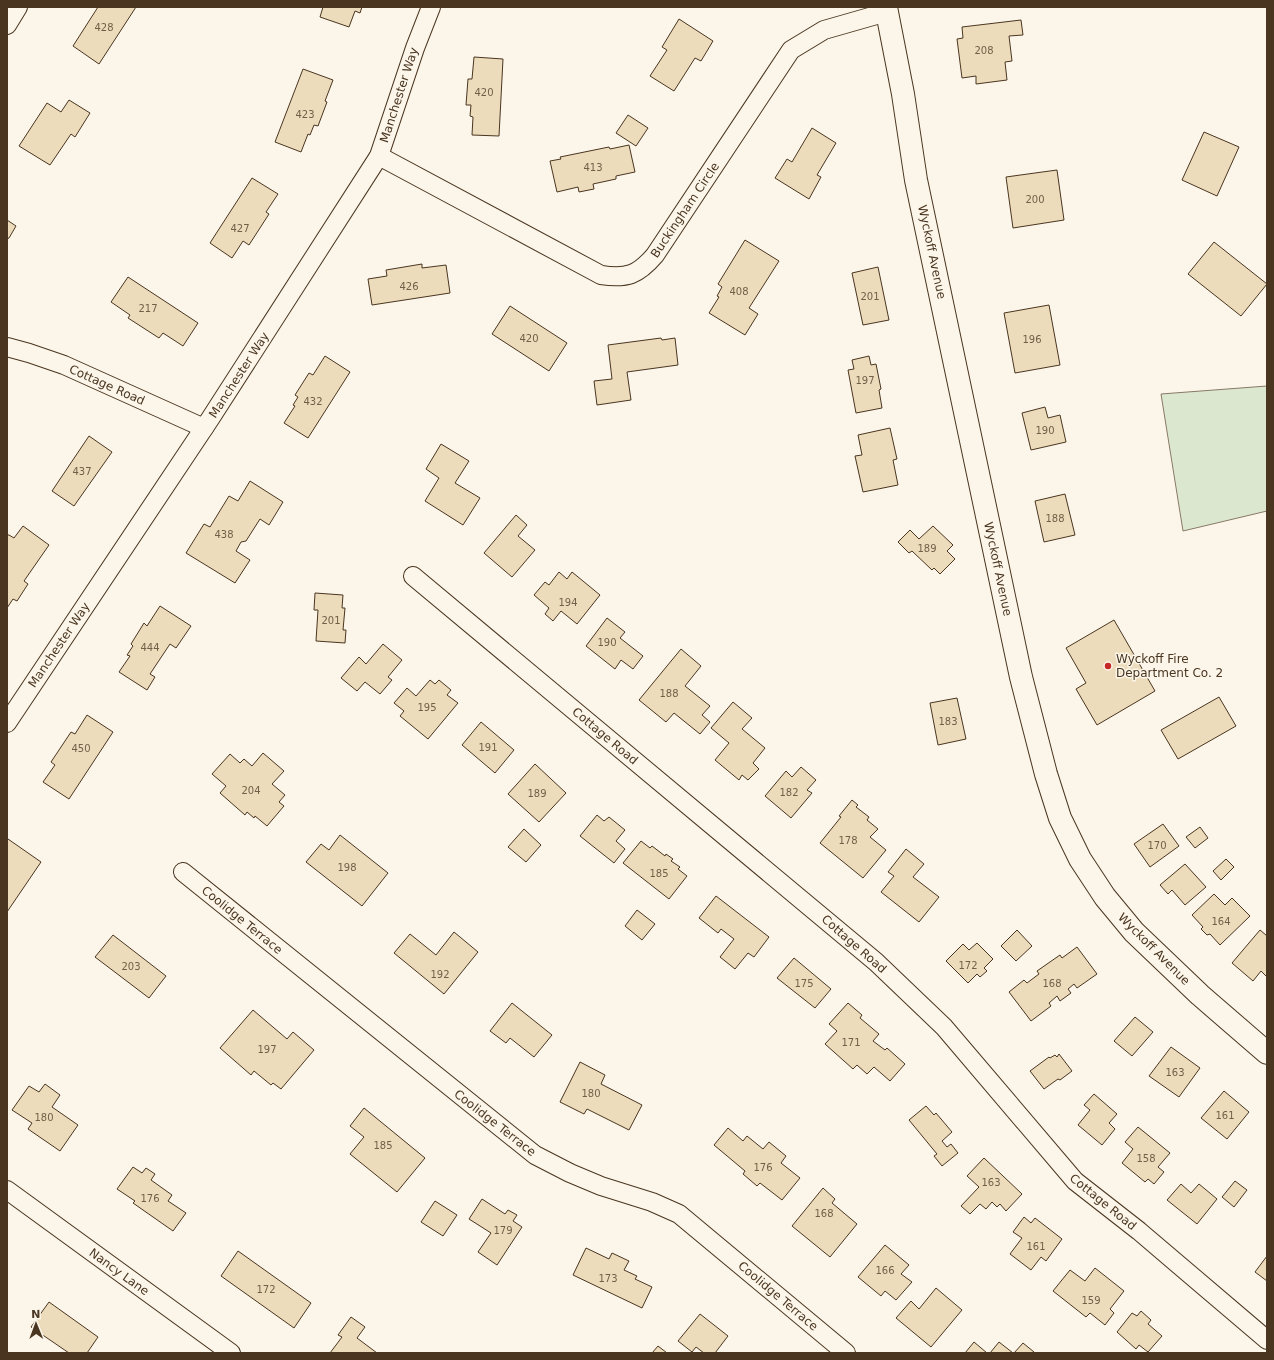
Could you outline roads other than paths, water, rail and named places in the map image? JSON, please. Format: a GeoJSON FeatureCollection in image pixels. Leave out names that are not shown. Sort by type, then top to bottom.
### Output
{"type":"FeatureCollection","features":[{"type":"Feature","properties":{"kind":"main road","name":"Wyckoff Avenue"},"geometry":{"type":"LineString","coordinates":[[887,9],[903,94],[916,180],[1021,677],[1046,774],[1060,818],[1080,859],[1105,897],[1134,932],[1200,995],[1267,1053]]}},
{"type":"Feature","properties":{"kind":"street"},"geometry":{"type":"LineString","coordinates":[[7,25],[18,7]]}},
{"type":"Feature","properties":{"kind":"street","name":"Manchester Way"},"geometry":{"type":"LineString","coordinates":[[7,723],[204,428],[379,156],[415,48],[431,7]]}},
{"type":"Feature","properties":{"kind":"street","name":"Buckingham Circle"},"geometry":{"type":"LineString","coordinates":[[379,156],[601,275],[617,277],[632,274],[645,266],[655,255],[791,50],[824,30],[887,9]]}},
{"type":"Feature","properties":{"kind":"street","name":"Cottage Road"},"geometry":{"type":"LineString","coordinates":[[7,347],[64,365],[204,428]]}},
{"type":"Feature","properties":{"kind":"street","name":"Cottage Road"},"geometry":{"type":"LineString","coordinates":[[412,576],[876,962],[944,1027],[1074,1181],[1139,1231],[1267,1340]]}},
{"type":"Feature","properties":{"kind":"street","name":"Coolidge Terrace"},"geometry":{"type":"LineString","coordinates":[[183,872],[535,1155],[570,1174],[600,1186],[652,1202],[679,1214],[846,1353]]}},
{"type":"Feature","properties":{"kind":"street","name":"Nancy Lane"},"geometry":{"type":"LineString","coordinates":[[7,1190],[231,1353]]}},
{"type":"Feature","properties":{"kind":"place","name":"Wyckoff Fire Department Co. 2"},"geometry":{"type":"Point","coordinates":[1108,666]}}]}
